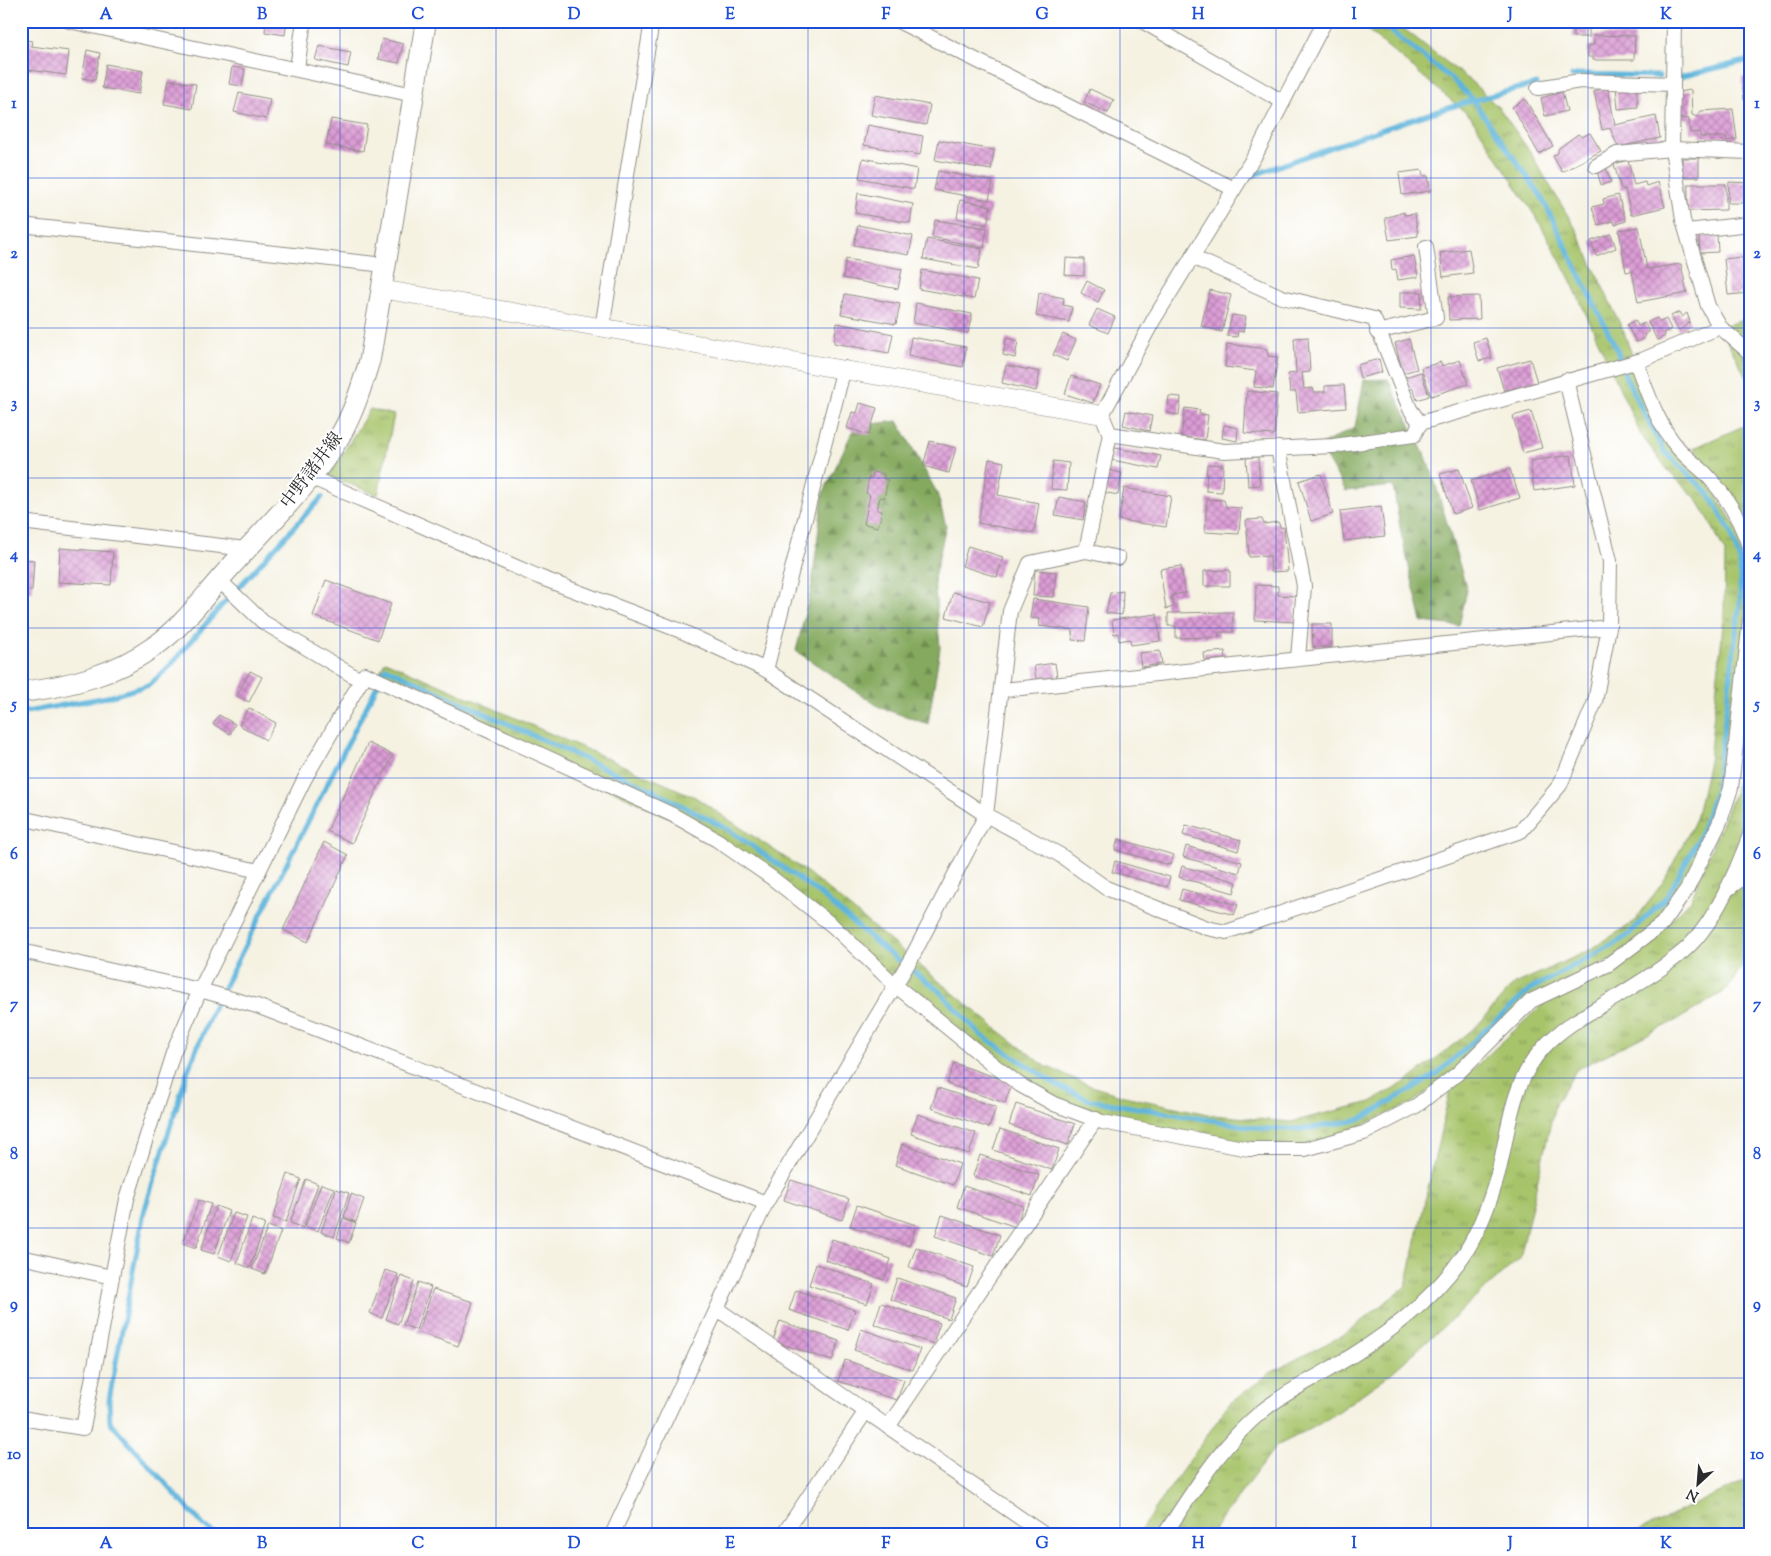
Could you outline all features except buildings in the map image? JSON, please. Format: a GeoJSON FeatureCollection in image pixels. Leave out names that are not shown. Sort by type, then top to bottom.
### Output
{"type":"FeatureCollection","features":[{"type":"Feature","properties":{"kind":"main road","name":"中野諸井線"},"geometry":{"type":"LineString","coordinates":[[21,692],[92,679],[128,663],[157,645],[188,616],[310,478],[340,435],[358,397],[370,359],[384,264],[426,21]]}},
{"type":"Feature","properties":{"kind":"street"},"geometry":{"type":"LineString","coordinates":[[69,21],[297,68],[414,95]]}},
{"type":"Feature","properties":{"kind":"street"},"geometry":{"type":"LineString","coordinates":[[297,68],[304,21]]}},
{"type":"Feature","properties":{"kind":"street"},"geometry":{"type":"LineString","coordinates":[[602,328],[652,21]]}},
{"type":"Feature","properties":{"kind":"street"},"geometry":{"type":"LineString","coordinates":[[898,21],[1234,189]]}},
{"type":"Feature","properties":{"kind":"street"},"geometry":{"type":"LineString","coordinates":[[1142,21],[1283,102]]}},
{"type":"Feature","properties":{"kind":"street"},"geometry":{"type":"LineString","coordinates":[[1102,415],[1154,319],[1234,189],[1283,102],[1325,21]]}},
{"type":"Feature","properties":{"kind":"street"},"geometry":{"type":"LineString","coordinates":[[1674,21],[1672,149],[1686,231],[1708,306],[1720,328],[1750,353]]}},
{"type":"Feature","properties":{"kind":"street"},"geometry":{"type":"LineString","coordinates":[[1538,88],[1580,81],[1673,84]]}},
{"type":"Feature","properties":{"kind":"street"},"geometry":{"type":"LineString","coordinates":[[1596,166],[1617,154],[1672,149],[1750,152]]}},
{"type":"Feature","properties":{"kind":"street"},"geometry":{"type":"LineString","coordinates":[[21,224],[384,264]]}},
{"type":"Feature","properties":{"kind":"street"},"geometry":{"type":"LineString","coordinates":[[1686,231],[1750,224]]}},
{"type":"Feature","properties":{"kind":"street"},"geometry":{"type":"LineString","coordinates":[[1377,332],[1436,318],[1426,247]]}},
{"type":"Feature","properties":{"kind":"street"},"geometry":{"type":"LineString","coordinates":[[1192,257],[1282,297],[1374,319],[1377,332],[1410,409],[1420,423]]}},
{"type":"Feature","properties":{"kind":"street"},"geometry":{"type":"LineString","coordinates":[[381,289],[844,368],[1102,415]]}},
{"type":"Feature","properties":{"kind":"street"},"geometry":{"type":"LineString","coordinates":[[1110,434],[1224,450],[1333,446],[1414,435],[1420,423],[1566,380],[1636,362],[1720,328]]}},
{"type":"Feature","properties":{"kind":"street"},"geometry":{"type":"LineString","coordinates":[[1736,341],[1750,336]]}},
{"type":"Feature","properties":{"kind":"street"},"geometry":{"type":"LineString","coordinates":[[1636,362],[1656,415],[1677,448],[1706,474],[1728,502],[1743,527],[1750,550]]}},
{"type":"Feature","properties":{"kind":"street"},"geometry":{"type":"LineString","coordinates":[[766,670],[844,368]]}},
{"type":"Feature","properties":{"kind":"street"},"geometry":{"type":"LineString","coordinates":[[310,478],[539,577],[681,631],[766,670],[986,815],[1060,855],[1106,888],[1207,928],[1226,932],[1521,831],[1560,785],[1595,702],[1609,627],[1610,561],[1566,380]]}},
{"type":"Feature","properties":{"kind":"street"},"geometry":{"type":"LineString","coordinates":[[1086,550],[1110,434],[1102,415]]}},
{"type":"Feature","properties":{"kind":"street"},"geometry":{"type":"LineString","coordinates":[[1278,448],[1304,586],[1298,658]]}},
{"type":"Feature","properties":{"kind":"street"},"geometry":{"type":"LineString","coordinates":[[21,522],[246,549]]}},
{"type":"Feature","properties":{"kind":"street"},"geometry":{"type":"LineString","coordinates":[[612,1535],[766,1203],[912,957],[986,815],[1010,612],[1030,563],[1086,550],[1118,558]]}},
{"type":"Feature","properties":{"kind":"street"},"geometry":{"type":"LineString","coordinates":[[219,580],[263,622],[362,681]]}},
{"type":"Feature","properties":{"kind":"street"},"geometry":{"type":"LineString","coordinates":[[21,1418],[83,1428],[127,1199],[173,1053],[200,990],[305,778],[365,674],[673,815],[711,836],[772,878],[830,924],[896,983],[1020,1086],[1054,1104],[1096,1119],[1249,1149],[1305,1150],[1364,1133],[1416,1106],[1457,1074],[1531,1001],[1609,964],[1637,945],[1662,924],[1688,889],[1719,824],[1731,788],[1750,620]]}},
{"type":"Feature","properties":{"kind":"street"},"geometry":{"type":"LineString","coordinates":[[1002,690],[1609,627]]}},
{"type":"Feature","properties":{"kind":"street"},"geometry":{"type":"LineString","coordinates":[[21,818],[260,871]]}},
{"type":"Feature","properties":{"kind":"street"},"geometry":{"type":"LineString","coordinates":[[1164,1535],[1227,1445],[1262,1411],[1358,1353],[1397,1325],[1435,1291],[1465,1252],[1486,1214],[1498,1173],[1512,1108],[1526,1070],[1543,1047],[1562,1030],[1658,970],[1688,946],[1713,913],[1739,864],[1750,836]]}},
{"type":"Feature","properties":{"kind":"street"},"geometry":{"type":"LineString","coordinates":[[1725,890],[1750,872]]}},
{"type":"Feature","properties":{"kind":"street"},"geometry":{"type":"LineString","coordinates":[[21,951],[200,990],[257,1006],[766,1203]]}},
{"type":"Feature","properties":{"kind":"street"},"geometry":{"type":"LineString","coordinates":[[888,1427],[1096,1119]]}},
{"type":"Feature","properties":{"kind":"street"},"geometry":{"type":"LineString","coordinates":[[21,1257],[112,1277]]}},
{"type":"Feature","properties":{"kind":"street"},"geometry":{"type":"LineString","coordinates":[[717,1309],[1046,1535]]}},
{"type":"Feature","properties":{"kind":"street"},"geometry":{"type":"LineString","coordinates":[[782,1535],[866,1411]]}},
{"type":"Feature","properties":{"kind":"green space"},"geometry":{"type":"Polygon","coordinates":[[[1357,21],[1394,21],[1473,83],[1500,109],[1528,149],[1576,229],[1625,335],[1653,415],[1699,468],[1750,549],[1750,600],[1734,740],[1718,817],[1666,919],[1627,952],[1558,987],[1476,1055],[1412,1103],[1308,1149],[1258,1149],[1054,1104],[717,840],[377,679],[385,661],[695,797],[808,873],[998,1030],[1045,1066],[1091,1086],[1124,1096],[1212,1115],[1291,1122],[1371,1102],[1409,1080],[1477,1026],[1513,985],[1588,951],[1634,922],[1665,879],[1696,819],[1709,761],[1724,616],[1725,552],[1696,498],[1670,473],[1641,435],[1570,279],[1539,222],[1471,117],[1357,21]]]}},
{"type":"Feature","properties":{"kind":"green space"},"geometry":{"type":"Polygon","coordinates":[[[1750,318],[1750,385],[1720,327],[1750,318]]]}},
{"type":"Feature","properties":{"kind":"green space"},"geometry":{"type":"Polygon","coordinates":[[[1388,379],[1430,466],[1467,590],[1459,626],[1422,622],[1401,533],[1393,486],[1346,491],[1319,446],[1355,427],[1364,380],[1388,379]]]}},
{"type":"Feature","properties":{"kind":"green space"},"geometry":{"type":"Polygon","coordinates":[[[370,409],[394,415],[378,495],[329,476],[370,409]]]}},
{"type":"Feature","properties":{"kind":"green space"},"geometry":{"type":"Polygon","coordinates":[[[898,421],[937,493],[946,526],[934,578],[940,648],[928,724],[881,708],[796,651],[812,585],[823,494],[855,426],[898,421]]]}},
{"type":"Feature","properties":{"kind":"green space"},"geometry":{"type":"Polygon","coordinates":[[[1750,423],[1750,523],[1694,448],[1750,423]]]}},
{"type":"Feature","properties":{"kind":"green space"},"geometry":{"type":"Polygon","coordinates":[[[1750,710],[1750,954],[1727,990],[1679,1019],[1577,1069],[1555,1104],[1520,1258],[1389,1375],[1323,1422],[1275,1447],[1210,1535],[1137,1535],[1229,1404],[1270,1373],[1345,1334],[1406,1286],[1450,1090],[1542,1005],[1631,960],[1691,900],[1743,770],[1750,710]]]}},
{"type":"Feature","properties":{"kind":"green space"},"geometry":{"type":"Polygon","coordinates":[[[1750,1476],[1750,1535],[1630,1535],[1746,1480],[1750,1476]]]}},
{"type":"Feature","properties":{"kind":"waterway"},"geometry":{"type":"LineString","coordinates":[[217,1535],[204,1526],[110,1422],[109,1400],[144,1212],[187,1073],[211,1013],[386,668],[652,790],[729,830],[815,890],[886,951],[937,989],[981,1035],[1058,1086],[1090,1100],[1264,1129],[1306,1129],[1359,1120],[1437,1074],[1531,989],[1626,937],[1668,895],[1699,838],[1716,788],[1740,602],[1740,562],[1731,532],[1709,494],[1664,451],[1626,378],[1617,350],[1541,196],[1472,99],[1453,80],[1378,21]]}},
{"type":"Feature","properties":{"kind":"waterway"},"geometry":{"type":"LineString","coordinates":[[1680,77],[1750,60]]}},
{"type":"Feature","properties":{"kind":"waterway"},"geometry":{"type":"LineString","coordinates":[[1572,76],[1581,74],[1659,76]]}},
{"type":"Feature","properties":{"kind":"waterway"},"geometry":{"type":"LineString","coordinates":[[1246,178],[1354,139],[1463,103],[1537,84]]}},
{"type":"Feature","properties":{"kind":"waterway"},"geometry":{"type":"LineString","coordinates":[[21,713],[112,696],[149,685],[168,668],[223,604],[322,497]]}}]}
